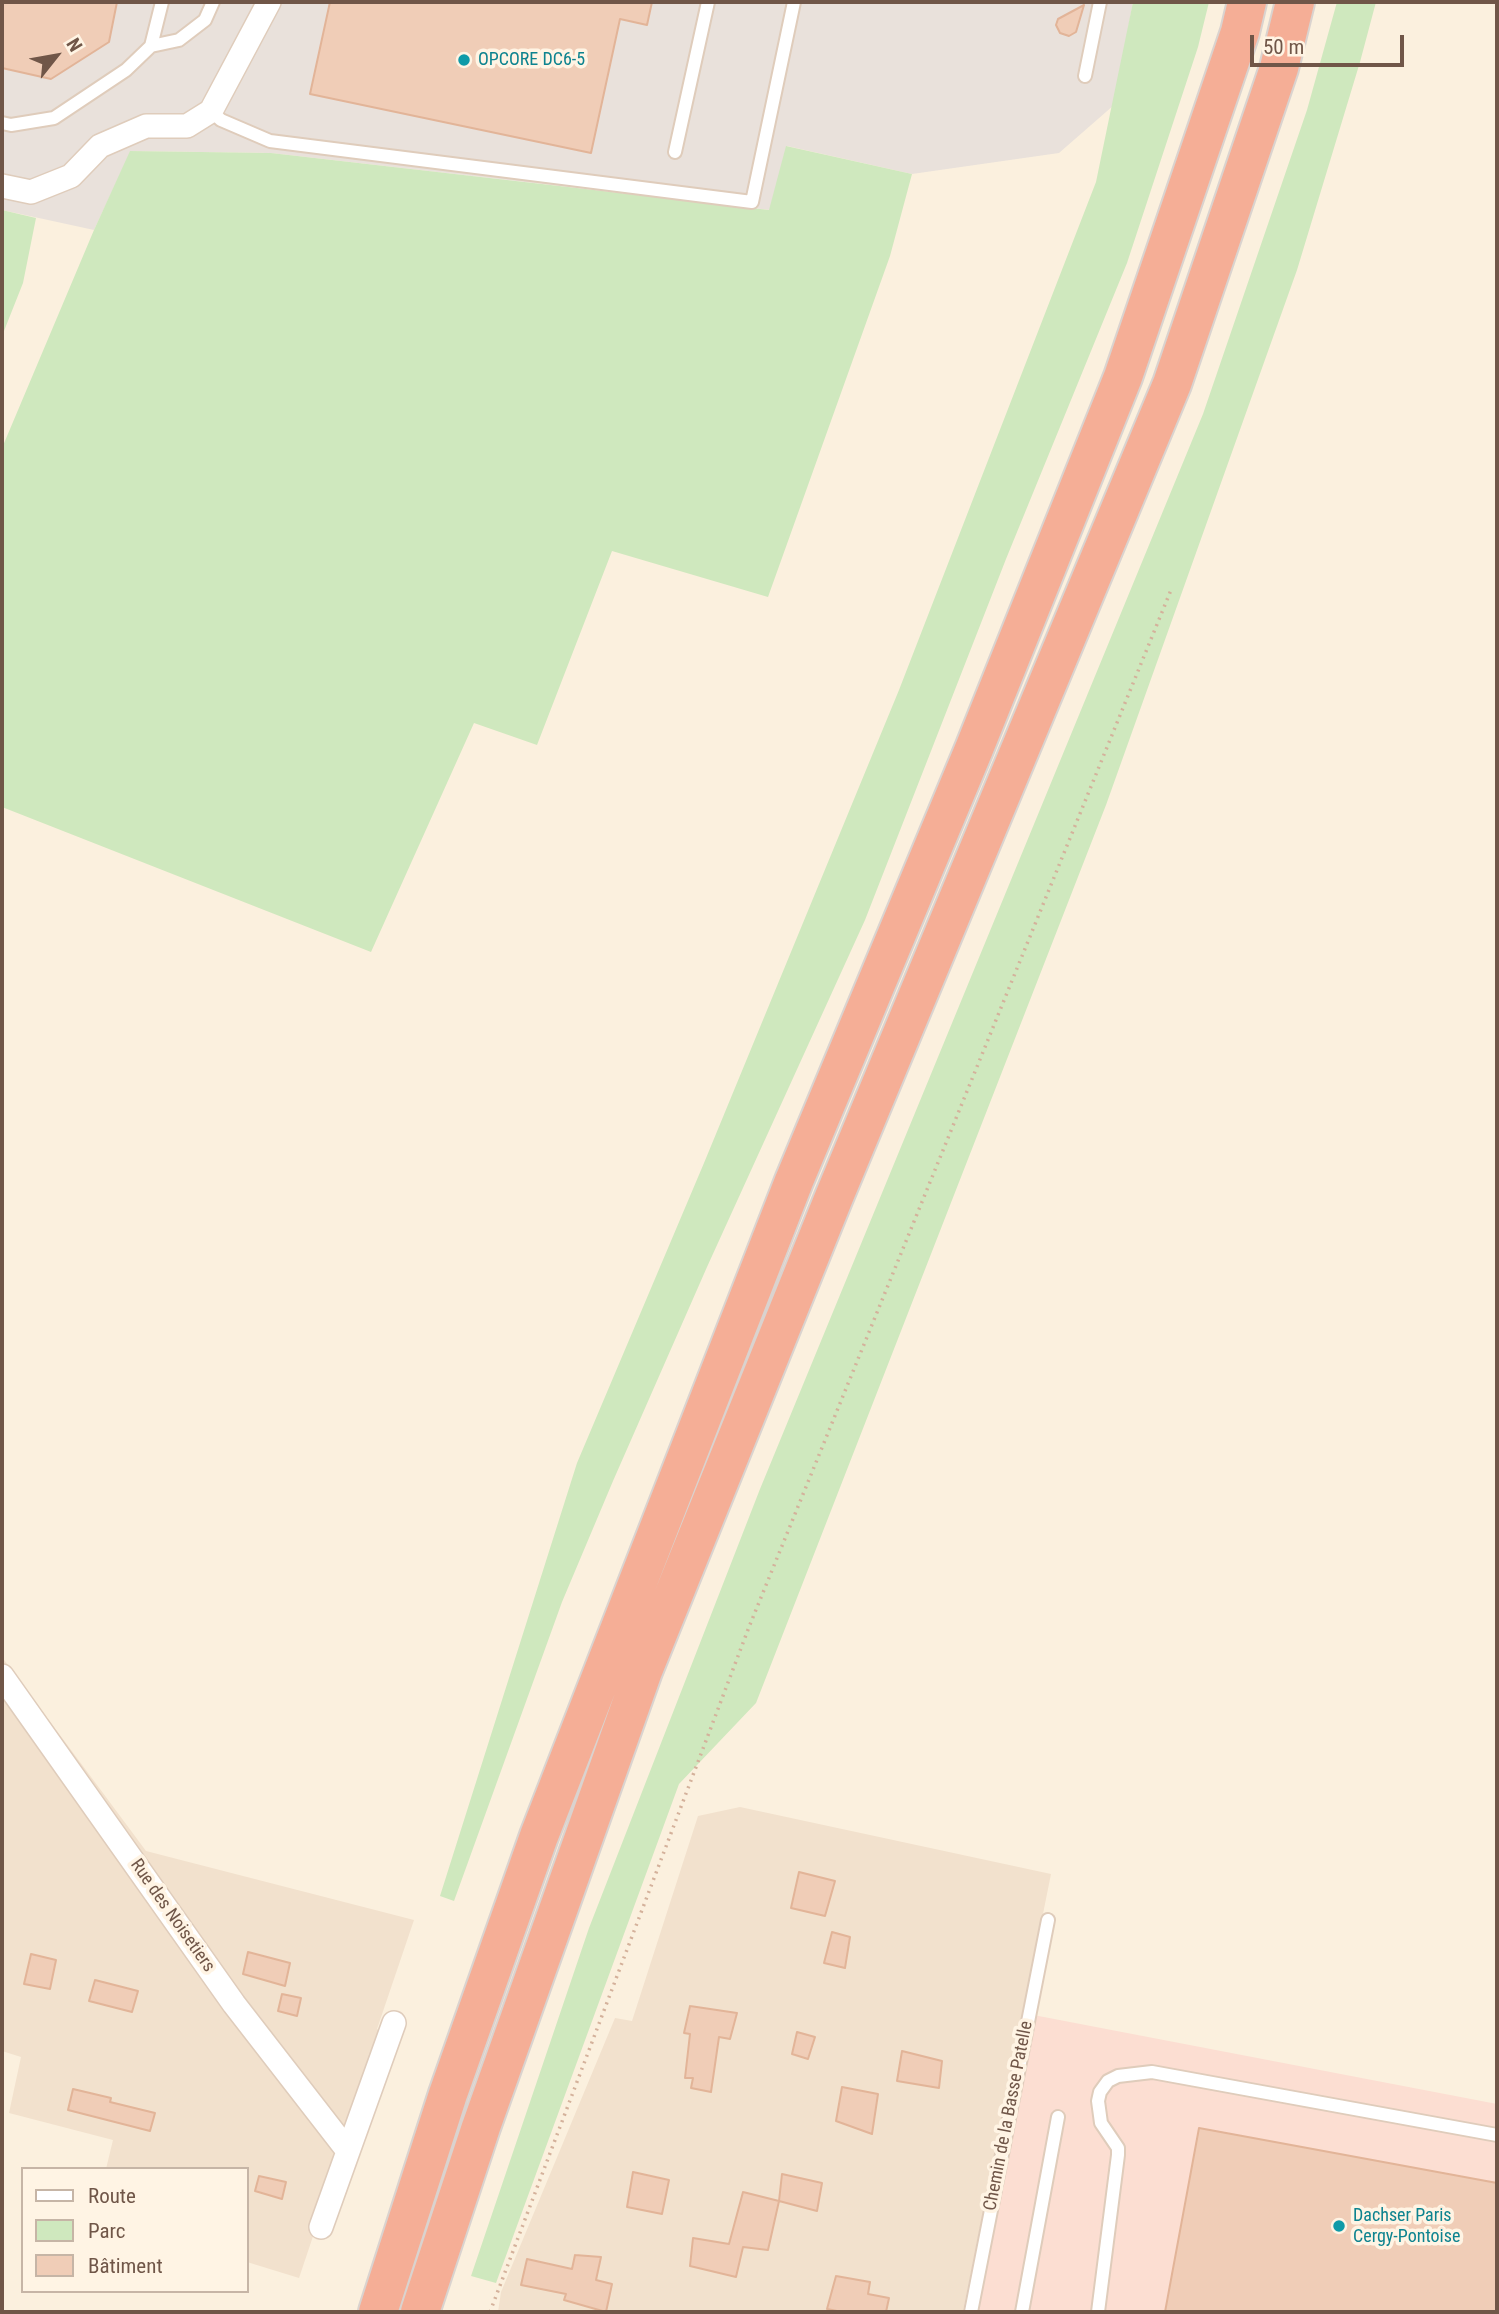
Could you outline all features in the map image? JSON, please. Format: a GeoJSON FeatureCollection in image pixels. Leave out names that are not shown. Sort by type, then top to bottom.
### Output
{"type":"FeatureCollection","features":[{"type":"Feature","properties":{"kind":"highway"},"geometry":{"type":"LineString","coordinates":[[378,2312],[447,2094],[539,1836],[794,1181],[974,749],[1123,377],[1240,32],[1247,2]]}},
{"type":"Feature","properties":{"kind":"highway"},"geometry":{"type":"LineString","coordinates":[[420,2312],[481,2127],[643,1671],[834,1197],[1172,384],[1279,68],[1295,2]]}},
{"type":"Feature","properties":{"kind":"street"},"geometry":{"type":"LineString","coordinates":[[2,186],[31,192],[71,176],[100,146],[145,126],[187,126],[211,111],[269,2]]}},
{"type":"Feature","properties":{"kind":"street","name":"Rue des Noisetiers"},"geometry":{"type":"LineString","coordinates":[[2,1676],[234,2004],[348,2151]]}},
{"type":"Feature","properties":{"kind":"street"},"geometry":{"type":"LineString","coordinates":[[321,2227],[394,2023]]}},
{"type":"Feature","properties":{"kind":"lane"},"geometry":{"type":"LineString","coordinates":[[151,46],[162,2]]}},
{"type":"Feature","properties":{"kind":"lane"},"geometry":{"type":"LineString","coordinates":[[2,123],[11,125],[54,118],[126,70],[151,46],[179,40],[205,20],[213,2]]}},
{"type":"Feature","properties":{"kind":"lane"},"geometry":{"type":"LineString","coordinates":[[675,152],[708,2]]}},
{"type":"Feature","properties":{"kind":"lane"},"geometry":{"type":"LineString","coordinates":[[211,111],[221,120],[270,141],[751,202],[794,2]]}},
{"type":"Feature","properties":{"kind":"lane"},"geometry":{"type":"LineString","coordinates":[[1085,76],[1100,2]]}},
{"type":"Feature","properties":{"kind":"lane","name":"Chemin de la Basse Patelle"},"geometry":{"type":"LineString","coordinates":[[971,2312],[1048,1920]]}},
{"type":"Feature","properties":{"kind":"lane"},"geometry":{"type":"LineString","coordinates":[[1098,2312],[1118,2155],[1118,2148],[1101,2123],[1098,2101],[1100,2092],[1108,2081],[1118,2076],[1152,2072],[1497,2135]]}},
{"type":"Feature","properties":{"kind":"lane"},"geometry":{"type":"LineString","coordinates":[[1022,2312],[1058,2117]]}},
{"type":"Feature","properties":{"kind":"path"},"geometry":{"type":"LineString","coordinates":[[490,2312],[749,1627],[1171,590]]}},
{"type":"Feature","properties":{"kind":"shaded area"},"geometry":{"type":"Polygon","coordinates":[[[2,2],[1133,2],[1114,105],[1059,153],[912,174],[787,146],[770,210],[271,153],[131,151],[94,230],[2,210],[2,2]]]}},
{"type":"Feature","properties":{"kind":"shaded area"},"geometry":{"type":"Polygon","coordinates":[[[2,1657],[146,1851],[414,1920],[377,2029],[382,2031],[299,2278],[248,2262],[248,2167],[106,2167],[113,2140],[9,2113],[21,2057],[2,2051],[2,1657]]]}},
{"type":"Feature","properties":{"kind":"shaded area"},"geometry":{"type":"Polygon","coordinates":[[[740,1807],[1051,1874],[963,2312],[498,2312],[501,2292],[615,2018],[632,2021],[698,1816],[740,1807]]]}},
{"type":"Feature","properties":{"kind":"shaded area"},"geometry":{"type":"Polygon","coordinates":[[[1023,2013],[1497,2104],[1497,2312],[963,2312],[1023,2013]]]}},
{"type":"Feature","properties":{"kind":"green space"},"geometry":{"type":"Polygon","coordinates":[[[1133,2],[1209,2],[1198,47],[1127,263],[1006,559],[865,920],[707,1267],[562,1602],[454,1901],[440,1896],[577,1463],[899,690],[1096,182],[1133,2]]]}},
{"type":"Feature","properties":{"kind":"green space"},"geometry":{"type":"Polygon","coordinates":[[[1337,2],[1376,2],[1297,270],[1106,805],[756,1703],[679,1784],[496,2283],[471,2276],[589,1928],[760,1489],[1203,414],[1307,110],[1337,2]]]}},
{"type":"Feature","properties":{"kind":"green space"},"geometry":{"type":"Polygon","coordinates":[[[786,146],[912,174],[890,256],[768,597],[612,551],[537,745],[474,723],[371,952],[2,807],[2,448],[130,151],[271,153],[769,210],[786,146]]]}},
{"type":"Feature","properties":{"kind":"green space"},"geometry":{"type":"Polygon","coordinates":[[[2,210],[36,218],[23,283],[2,336],[2,210]]]}},
{"type":"Feature","properties":{"kind":"building"},"geometry":{"type":"Polygon","coordinates":[[[2,2],[117,2],[109,42],[51,79],[2,68],[2,2]]]}},
{"type":"Feature","properties":{"kind":"building","name":"OPCORE DC6-5"},"geometry":{"type":"Polygon","coordinates":[[[330,2],[652,2],[647,25],[620,19],[591,153],[310,94],[330,2]]]}},
{"type":"Feature","properties":{"kind":"building"},"geometry":{"type":"Polygon","coordinates":[[[1084,5],[1076,32],[1069,36],[1060,33],[1056,25],[1058,19],[1084,5]]]}},
{"type":"Feature","properties":{"kind":"building"},"geometry":{"type":"Polygon","coordinates":[[[799,1872],[835,1881],[825,1916],[791,1908],[799,1872]]]}},
{"type":"Feature","properties":{"kind":"building"},"geometry":{"type":"Polygon","coordinates":[[[832,1932],[850,1937],[845,1968],[824,1963],[832,1932]]]}},
{"type":"Feature","properties":{"kind":"building"},"geometry":{"type":"Polygon","coordinates":[[[248,1952],[290,1963],[285,1986],[243,1974],[248,1952]]]}},
{"type":"Feature","properties":{"kind":"building"},"geometry":{"type":"Polygon","coordinates":[[[31,1954],[56,1960],[50,1989],[24,1984],[31,1954]]]}},
{"type":"Feature","properties":{"kind":"building"},"geometry":{"type":"Polygon","coordinates":[[[95,1980],[138,1991],[132,2012],[89,2001],[95,1980]]]}},
{"type":"Feature","properties":{"kind":"building"},"geometry":{"type":"Polygon","coordinates":[[[282,1994],[301,1998],[297,2016],[278,2011],[282,1994]]]}},
{"type":"Feature","properties":{"kind":"building"},"geometry":{"type":"Polygon","coordinates":[[[690,2006],[737,2013],[730,2039],[719,2037],[711,2092],[691,2088],[693,2078],[685,2078],[690,2034],[684,2033],[690,2006]]]}},
{"type":"Feature","properties":{"kind":"building"},"geometry":{"type":"Polygon","coordinates":[[[797,2032],[815,2037],[808,2059],[792,2054],[797,2032]]]}},
{"type":"Feature","properties":{"kind":"building"},"geometry":{"type":"Polygon","coordinates":[[[902,2051],[942,2061],[939,2088],[897,2081],[902,2051]]]}},
{"type":"Feature","properties":{"kind":"building"},"geometry":{"type":"Polygon","coordinates":[[[842,2087],[878,2094],[872,2134],[836,2121],[842,2087]]]}},
{"type":"Feature","properties":{"kind":"building"},"geometry":{"type":"Polygon","coordinates":[[[73,2089],[155,2113],[150,2131],[68,2110],[73,2089]]]}},
{"type":"Feature","properties":{"kind":"building","name":"Dachser Paris Cergy-Pontoise"},"geometry":{"type":"Polygon","coordinates":[[[1199,2128],[1497,2183],[1497,2312],[1165,2312],[1199,2128]]]}},
{"type":"Feature","properties":{"kind":"building"},"geometry":{"type":"Polygon","coordinates":[[[633,2172],[669,2180],[662,2214],[627,2207],[633,2172]]]}},
{"type":"Feature","properties":{"kind":"building"},"geometry":{"type":"Polygon","coordinates":[[[782,2174],[822,2183],[817,2211],[779,2201],[782,2174]]]}},
{"type":"Feature","properties":{"kind":"building"},"geometry":{"type":"Polygon","coordinates":[[[259,2176],[286,2182],[282,2199],[255,2191],[259,2176]]]}},
{"type":"Feature","properties":{"kind":"building"},"geometry":{"type":"Polygon","coordinates":[[[743,2192],[779,2201],[768,2250],[743,2247],[736,2277],[690,2266],[693,2238],[729,2244],[743,2192]]]}},
{"type":"Feature","properties":{"kind":"building"},"geometry":{"type":"Polygon","coordinates":[[[575,2255],[601,2257],[596,2280],[612,2284],[606,2312],[564,2300],[566,2294],[521,2285],[527,2259],[572,2269],[575,2255]]]}},
{"type":"Feature","properties":{"kind":"building"},"geometry":{"type":"Polygon","coordinates":[[[836,2276],[870,2282],[868,2294],[889,2298],[886,2312],[842,2312],[827,2309],[836,2276]]]}},
{"type":"Feature","properties":{"kind":"place","name":"OPCORE DC6-5"},"geometry":{"type":"Point","coordinates":[464,60]}},
{"type":"Feature","properties":{"kind":"place","name":"Dachser Paris Cergy-Pontoise"},"geometry":{"type":"Point","coordinates":[1339,2226]}}]}
